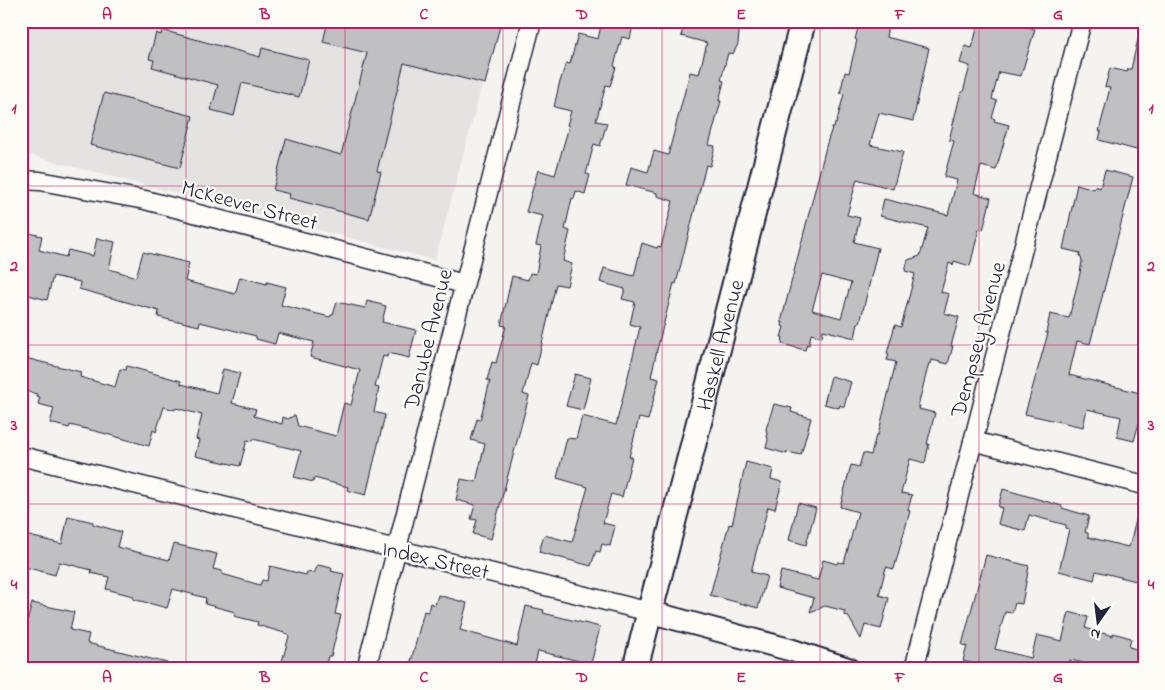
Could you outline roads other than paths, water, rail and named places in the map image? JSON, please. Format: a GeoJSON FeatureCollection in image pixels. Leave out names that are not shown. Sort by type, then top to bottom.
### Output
{"type":"FeatureCollection","features":[{"type":"Feature","properties":{"kind":"main road","name":"Haskell Avenue"},"geometry":{"type":"LineString","coordinates":[[635,669],[803,21]]}},
{"type":"Feature","properties":{"kind":"street","name":"Danube Avenue"},"geometry":{"type":"LineString","coordinates":[[366,669],[532,21]]}},
{"type":"Feature","properties":{"kind":"street","name":"Dempsey Avenue"},"geometry":{"type":"LineString","coordinates":[[914,669],[1082,21]]}},
{"type":"Feature","properties":{"kind":"street","name":"McKeever Street"},"geometry":{"type":"LineString","coordinates":[[21,180],[40,181],[145,200],[464,284]]}},
{"type":"Feature","properties":{"kind":"street"},"geometry":{"type":"LineString","coordinates":[[973,441],[1144,485]]}},
{"type":"Feature","properties":{"kind":"street","name":"Index Street"},"geometry":{"type":"LineString","coordinates":[[21,456],[650,612],[791,650],[849,669]]}}]}
